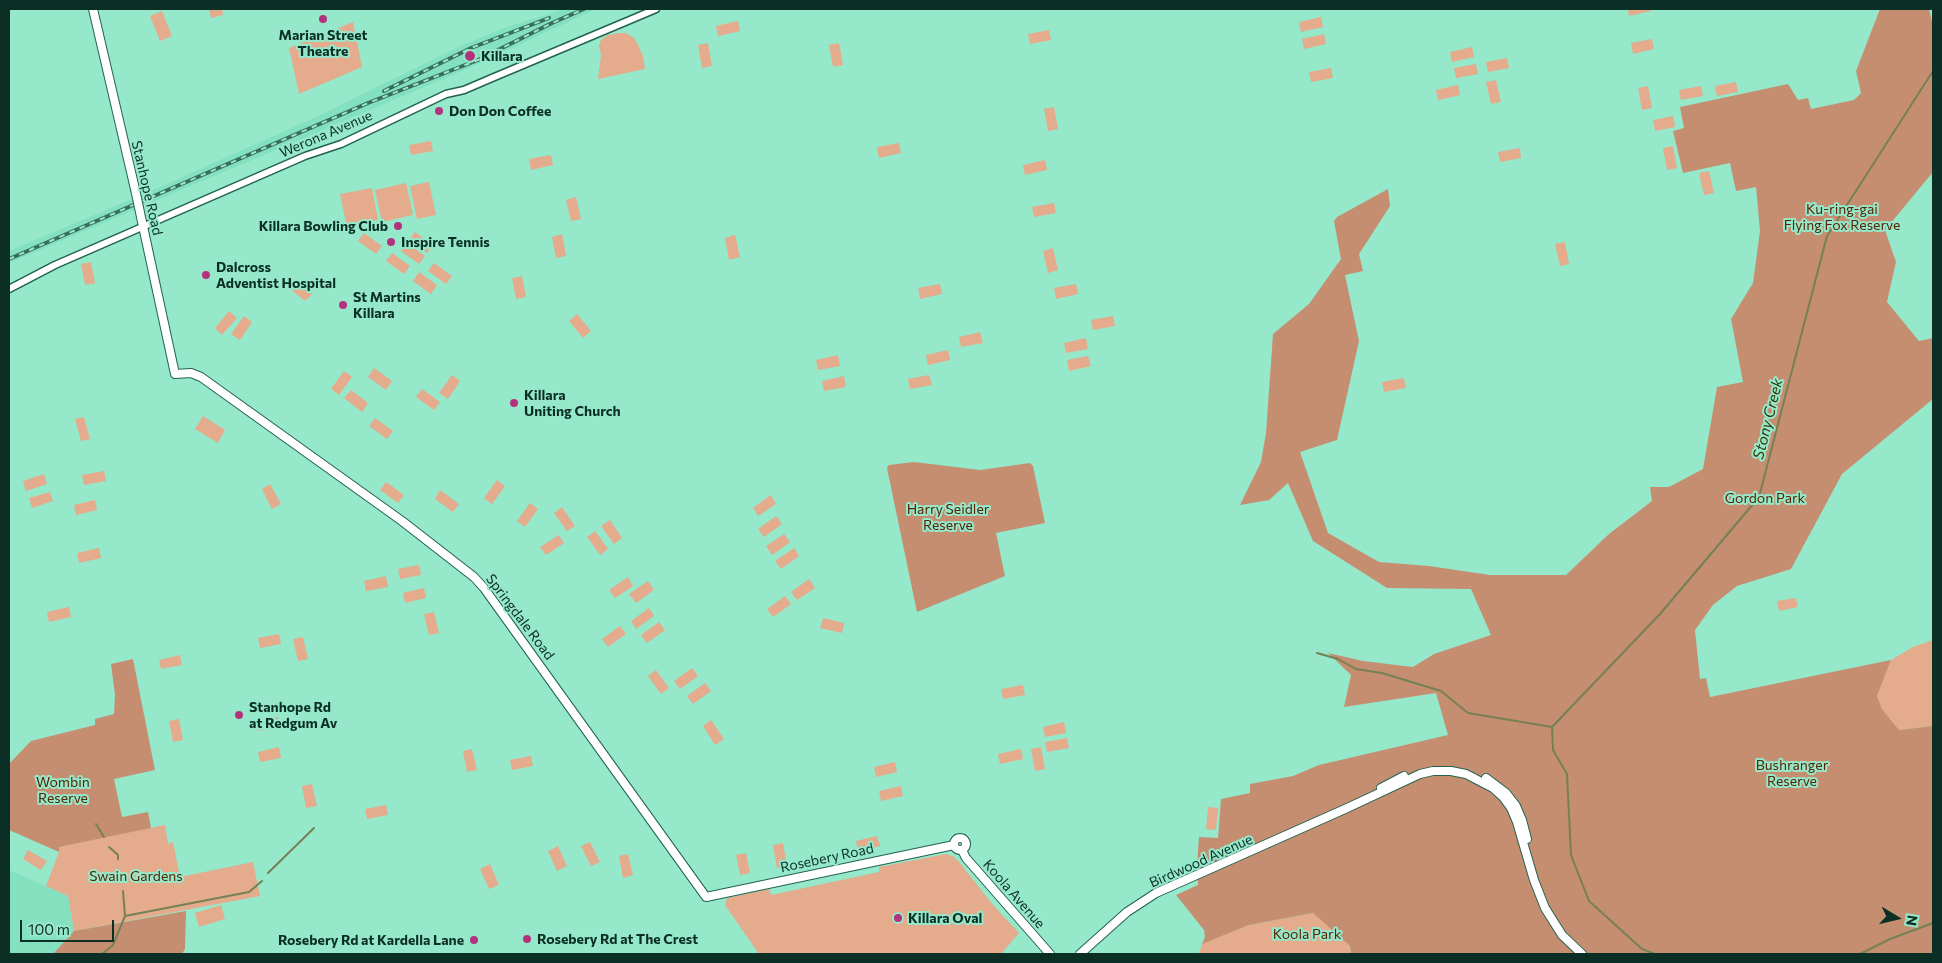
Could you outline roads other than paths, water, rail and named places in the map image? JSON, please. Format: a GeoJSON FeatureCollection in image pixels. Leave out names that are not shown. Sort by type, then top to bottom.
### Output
{"type":"FeatureCollection","features":[{"type":"Feature","properties":{"kind":"main road","name":"Stanhope Road"},"geometry":{"type":"LineString","coordinates":[[93,9],[142,217],[175,374]]}},
{"type":"Feature","properties":{"kind":"main road","name":"Springdale Road"},"geometry":{"type":"LineString","coordinates":[[175,374],[191,373],[201,377],[402,521],[474,577],[484,588],[706,896]]}},
{"type":"Feature","properties":{"kind":"main road","name":"Birdwood Avenue"},"geometry":{"type":"LineString","coordinates":[[1080,954],[1127,912],[1156,893],[1345,810],[1389,782],[1432,766],[1452,766],[1468,769],[1496,783],[1506,793],[1516,806],[1524,828],[1534,880],[1545,908],[1557,928],[1582,954]]}},
{"type":"Feature","properties":{"kind":"main road","name":"Rosebery Road"},"geometry":{"type":"LineString","coordinates":[[706,896],[954,845]]}},
{"type":"Feature","properties":{"kind":"main road","name":"Koola Avenue"},"geometry":{"type":"LineString","coordinates":[[954,845],[958,850],[962,850],[966,858],[1050,954]]}},
{"type":"Feature","properties":{"kind":"street","name":"Werona Avenue"},"geometry":{"type":"LineString","coordinates":[[9,289],[55,266],[305,156],[341,144],[446,94],[464,90],[656,9]]}},
{"type":"Feature","properties":{"kind":"waterway","name":"Stony Creek"},"geometry":{"type":"LineString","coordinates":[[1552,727],[1660,614],[1759,497],[1827,236],[1933,71]]}},
{"type":"Feature","properties":{"kind":"waterway"},"geometry":{"type":"LineString","coordinates":[[1317,653],[1338,659],[1356,669],[1382,673],[1441,691],[1468,713],[1552,727],[1553,750],[1567,774],[1571,855],[1589,901],[1642,949],[1655,954]]}},
{"type":"Feature","properties":{"kind":"waterway"},"geometry":{"type":"LineString","coordinates":[[96,824],[104,837]]}},
{"type":"Feature","properties":{"kind":"waterway"},"geometry":{"type":"LineString","coordinates":[[268,873],[314,828]]}},
{"type":"Feature","properties":{"kind":"waterway"},"geometry":{"type":"LineString","coordinates":[[109,847],[118,855]]}},
{"type":"Feature","properties":{"kind":"waterway"},"geometry":{"type":"LineString","coordinates":[[125,916],[249,892],[262,881]]}},
{"type":"Feature","properties":{"kind":"waterway"},"geometry":{"type":"LineString","coordinates":[[102,954],[113,945],[125,916],[123,891]]}},
{"type":"Feature","properties":{"kind":"waterway"},"geometry":{"type":"LineString","coordinates":[[1860,954],[1890,939],[1933,923]]}},
{"type":"Feature","properties":{"kind":"railway"},"geometry":{"type":"LineString","coordinates":[[9,259],[368,103],[478,60],[584,9]]}},
{"type":"Feature","properties":{"kind":"railway"},"geometry":{"type":"LineString","coordinates":[[384,91],[471,48],[549,18]]}},
{"type":"Feature","properties":{"kind":"place","name":"Marian Street Theatre"},"geometry":{"type":"Point","coordinates":[323,19]}},
{"type":"Feature","properties":{"kind":"place","name":"Killara"},"geometry":{"type":"Point","coordinates":[470,56]}},
{"type":"Feature","properties":{"kind":"place","name":"Don Don Coffee"},"geometry":{"type":"Point","coordinates":[439,111]}},
{"type":"Feature","properties":{"kind":"place","name":"Killara Bowling Club"},"geometry":{"type":"Point","coordinates":[398,226]}},
{"type":"Feature","properties":{"kind":"place","name":"Inspire Tennis"},"geometry":{"type":"Point","coordinates":[391,242]}},
{"type":"Feature","properties":{"kind":"place","name":"Dalcross Adventist Hospital"},"geometry":{"type":"Point","coordinates":[206,275]}},
{"type":"Feature","properties":{"kind":"place","name":"St Martins Killara"},"geometry":{"type":"Point","coordinates":[343,305]}},
{"type":"Feature","properties":{"kind":"place","name":"Killara Uniting Church"},"geometry":{"type":"Point","coordinates":[514,403]}},
{"type":"Feature","properties":{"kind":"place","name":"Stanhope Rd at Redgum Av"},"geometry":{"type":"Point","coordinates":[239,715]}},
{"type":"Feature","properties":{"kind":"place","name":"Killara Oval"},"geometry":{"type":"Point","coordinates":[898,918]}},
{"type":"Feature","properties":{"kind":"place","name":"Rosebery Rd at The Crest"},"geometry":{"type":"Point","coordinates":[527,939]}},
{"type":"Feature","properties":{"kind":"place","name":"Rosebery Rd at Kardella Lane"},"geometry":{"type":"Point","coordinates":[474,940]}},
{"type":"Feature","properties":{"kind":"park label","name":"Ku-ring-gai Flying Fox Reserve"},"geometry":{"type":"Point","coordinates":[1842,217]}},
{"type":"Feature","properties":{"kind":"park label","name":"Gordon Park"},"geometry":{"type":"Point","coordinates":[1765,498]}},
{"type":"Feature","properties":{"kind":"park label","name":"Harry Seidler Reserve"},"geometry":{"type":"Point","coordinates":[948,518]}},
{"type":"Feature","properties":{"kind":"park label","name":"Bushranger Reserve"},"geometry":{"type":"Point","coordinates":[1792,774]}},
{"type":"Feature","properties":{"kind":"park label","name":"Wombin Reserve"},"geometry":{"type":"Point","coordinates":[63,790]}},
{"type":"Feature","properties":{"kind":"park label","name":"Swain Gardens"},"geometry":{"type":"Point","coordinates":[136,876]}},
{"type":"Feature","properties":{"kind":"park label","name":"Koola Park"},"geometry":{"type":"Point","coordinates":[1307,934]}}]}
